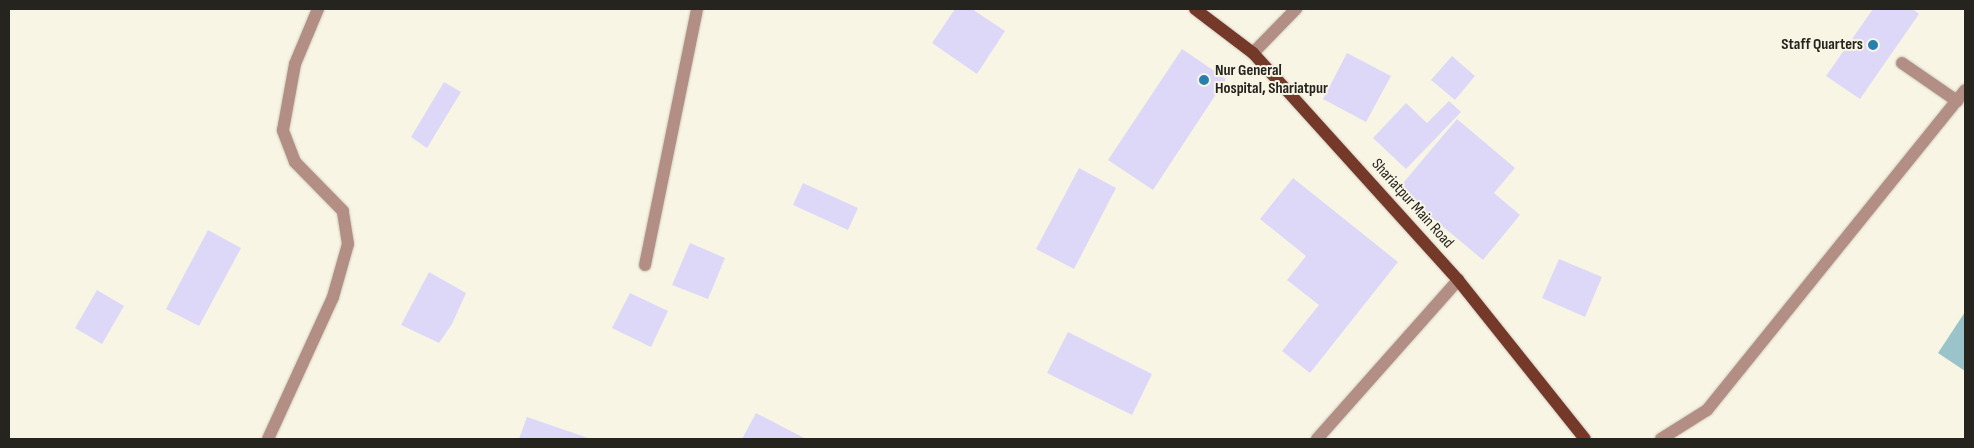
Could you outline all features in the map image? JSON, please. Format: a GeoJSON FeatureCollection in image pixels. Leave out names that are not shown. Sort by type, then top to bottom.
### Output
{"type":"FeatureCollection","features":[{"type":"Feature","properties":{"kind":"main road","name":"Shariatpur Main Road"},"geometry":{"type":"LineString","coordinates":[[1195,9],[1253,53],[1458,280],[1585,439]]}},
{"type":"Feature","properties":{"kind":"street"},"geometry":{"type":"LineString","coordinates":[[268,439],[333,297],[348,244],[343,211],[295,162],[283,130],[294,64],[318,9]]}},
{"type":"Feature","properties":{"kind":"street"},"geometry":{"type":"LineString","coordinates":[[645,264],[697,9]]}},
{"type":"Feature","properties":{"kind":"street"},"geometry":{"type":"LineString","coordinates":[[1253,53],[1296,9]]}},
{"type":"Feature","properties":{"kind":"street"},"geometry":{"type":"LineString","coordinates":[[1902,63],[1957,101]]}},
{"type":"Feature","properties":{"kind":"street"},"geometry":{"type":"LineString","coordinates":[[1661,439],[1707,410],[1965,90]]}},
{"type":"Feature","properties":{"kind":"street"},"geometry":{"type":"LineString","coordinates":[[1317,439],[1458,280]]}},
{"type":"Feature","properties":{"kind":"water"},"geometry":{"type":"Polygon","coordinates":[[[1965,312],[1965,371],[1938,353],[1965,312]]]}},
{"type":"Feature","properties":{"kind":"building"},"geometry":{"type":"Polygon","coordinates":[[[955,9],[972,9],[1005,31],[977,74],[932,43],[955,9]]]}},
{"type":"Feature","properties":{"kind":"building","name":"Staff Quarters"},"geometry":{"type":"Polygon","coordinates":[[[1873,9],[1913,9],[1919,14],[1860,99],[1826,76],[1873,9]]]}},
{"type":"Feature","properties":{"kind":"building"},"geometry":{"type":"Polygon","coordinates":[[[1182,49],[1226,79],[1153,190],[1108,160],[1182,49]]]}},
{"type":"Feature","properties":{"kind":"building"},"geometry":{"type":"Polygon","coordinates":[[[1347,53],[1391,76],[1366,122],[1323,99],[1347,53]]]}},
{"type":"Feature","properties":{"kind":"building"},"geometry":{"type":"Polygon","coordinates":[[[1452,56],[1475,76],[1455,100],[1431,80],[1452,56]]]}},
{"type":"Feature","properties":{"kind":"building"},"geometry":{"type":"Polygon","coordinates":[[[444,82],[461,92],[427,148],[411,137],[444,82]]]}},
{"type":"Feature","properties":{"kind":"building"},"geometry":{"type":"Polygon","coordinates":[[[1449,101],[1461,112],[1406,169],[1373,138],[1406,103],[1427,123],[1449,101]]]}},
{"type":"Feature","properties":{"kind":"building"},"geometry":{"type":"Polygon","coordinates":[[[1457,119],[1515,168],[1494,193],[1520,215],[1483,260],[1398,189],[1457,119]]]}},
{"type":"Feature","properties":{"kind":"building"},"geometry":{"type":"Polygon","coordinates":[[[1079,168],[1116,188],[1074,269],[1036,249],[1079,168]]]}},
{"type":"Feature","properties":{"kind":"building"},"geometry":{"type":"Polygon","coordinates":[[[1293,178],[1398,262],[1310,373],[1282,351],[1319,305],[1287,280],[1306,256],[1260,219],[1293,178]]]}},
{"type":"Feature","properties":{"kind":"building"},"geometry":{"type":"Polygon","coordinates":[[[803,183],[858,208],[848,230],[793,205],[803,183]]]}},
{"type":"Feature","properties":{"kind":"building"},"geometry":{"type":"Polygon","coordinates":[[[208,230],[241,248],[199,326],[166,309],[208,230]]]}},
{"type":"Feature","properties":{"kind":"building"},"geometry":{"type":"Polygon","coordinates":[[[690,243],[725,258],[708,299],[672,285],[690,243]]]}},
{"type":"Feature","properties":{"kind":"building"},"geometry":{"type":"Polygon","coordinates":[[[1559,259],[1602,277],[1585,317],[1542,298],[1559,259]]]}},
{"type":"Feature","properties":{"kind":"building"},"geometry":{"type":"Polygon","coordinates":[[[429,272],[466,293],[452,324],[439,343],[401,325],[429,272]]]}},
{"type":"Feature","properties":{"kind":"building"},"geometry":{"type":"Polygon","coordinates":[[[97,290],[124,306],[102,344],[75,328],[97,290]]]}},
{"type":"Feature","properties":{"kind":"building"},"geometry":{"type":"Polygon","coordinates":[[[630,293],[668,311],[651,347],[612,328],[630,293]]]}},
{"type":"Feature","properties":{"kind":"building"},"geometry":{"type":"Polygon","coordinates":[[[1068,332],[1152,374],[1132,415],[1047,373],[1068,332]]]}},
{"type":"Feature","properties":{"kind":"building"},"geometry":{"type":"Polygon","coordinates":[[[756,413],[806,439],[742,439],[756,413]]]}},
{"type":"Feature","properties":{"kind":"building"},"geometry":{"type":"Polygon","coordinates":[[[527,417],[591,439],[519,439],[527,417]]]}},
{"type":"Feature","properties":{"kind":"place","name":"Staff Quarters"},"geometry":{"type":"Point","coordinates":[1873,45]}},
{"type":"Feature","properties":{"kind":"place","name":"Nur General Hospital, Shariatpur"},"geometry":{"type":"Point","coordinates":[1204,80]}}]}
